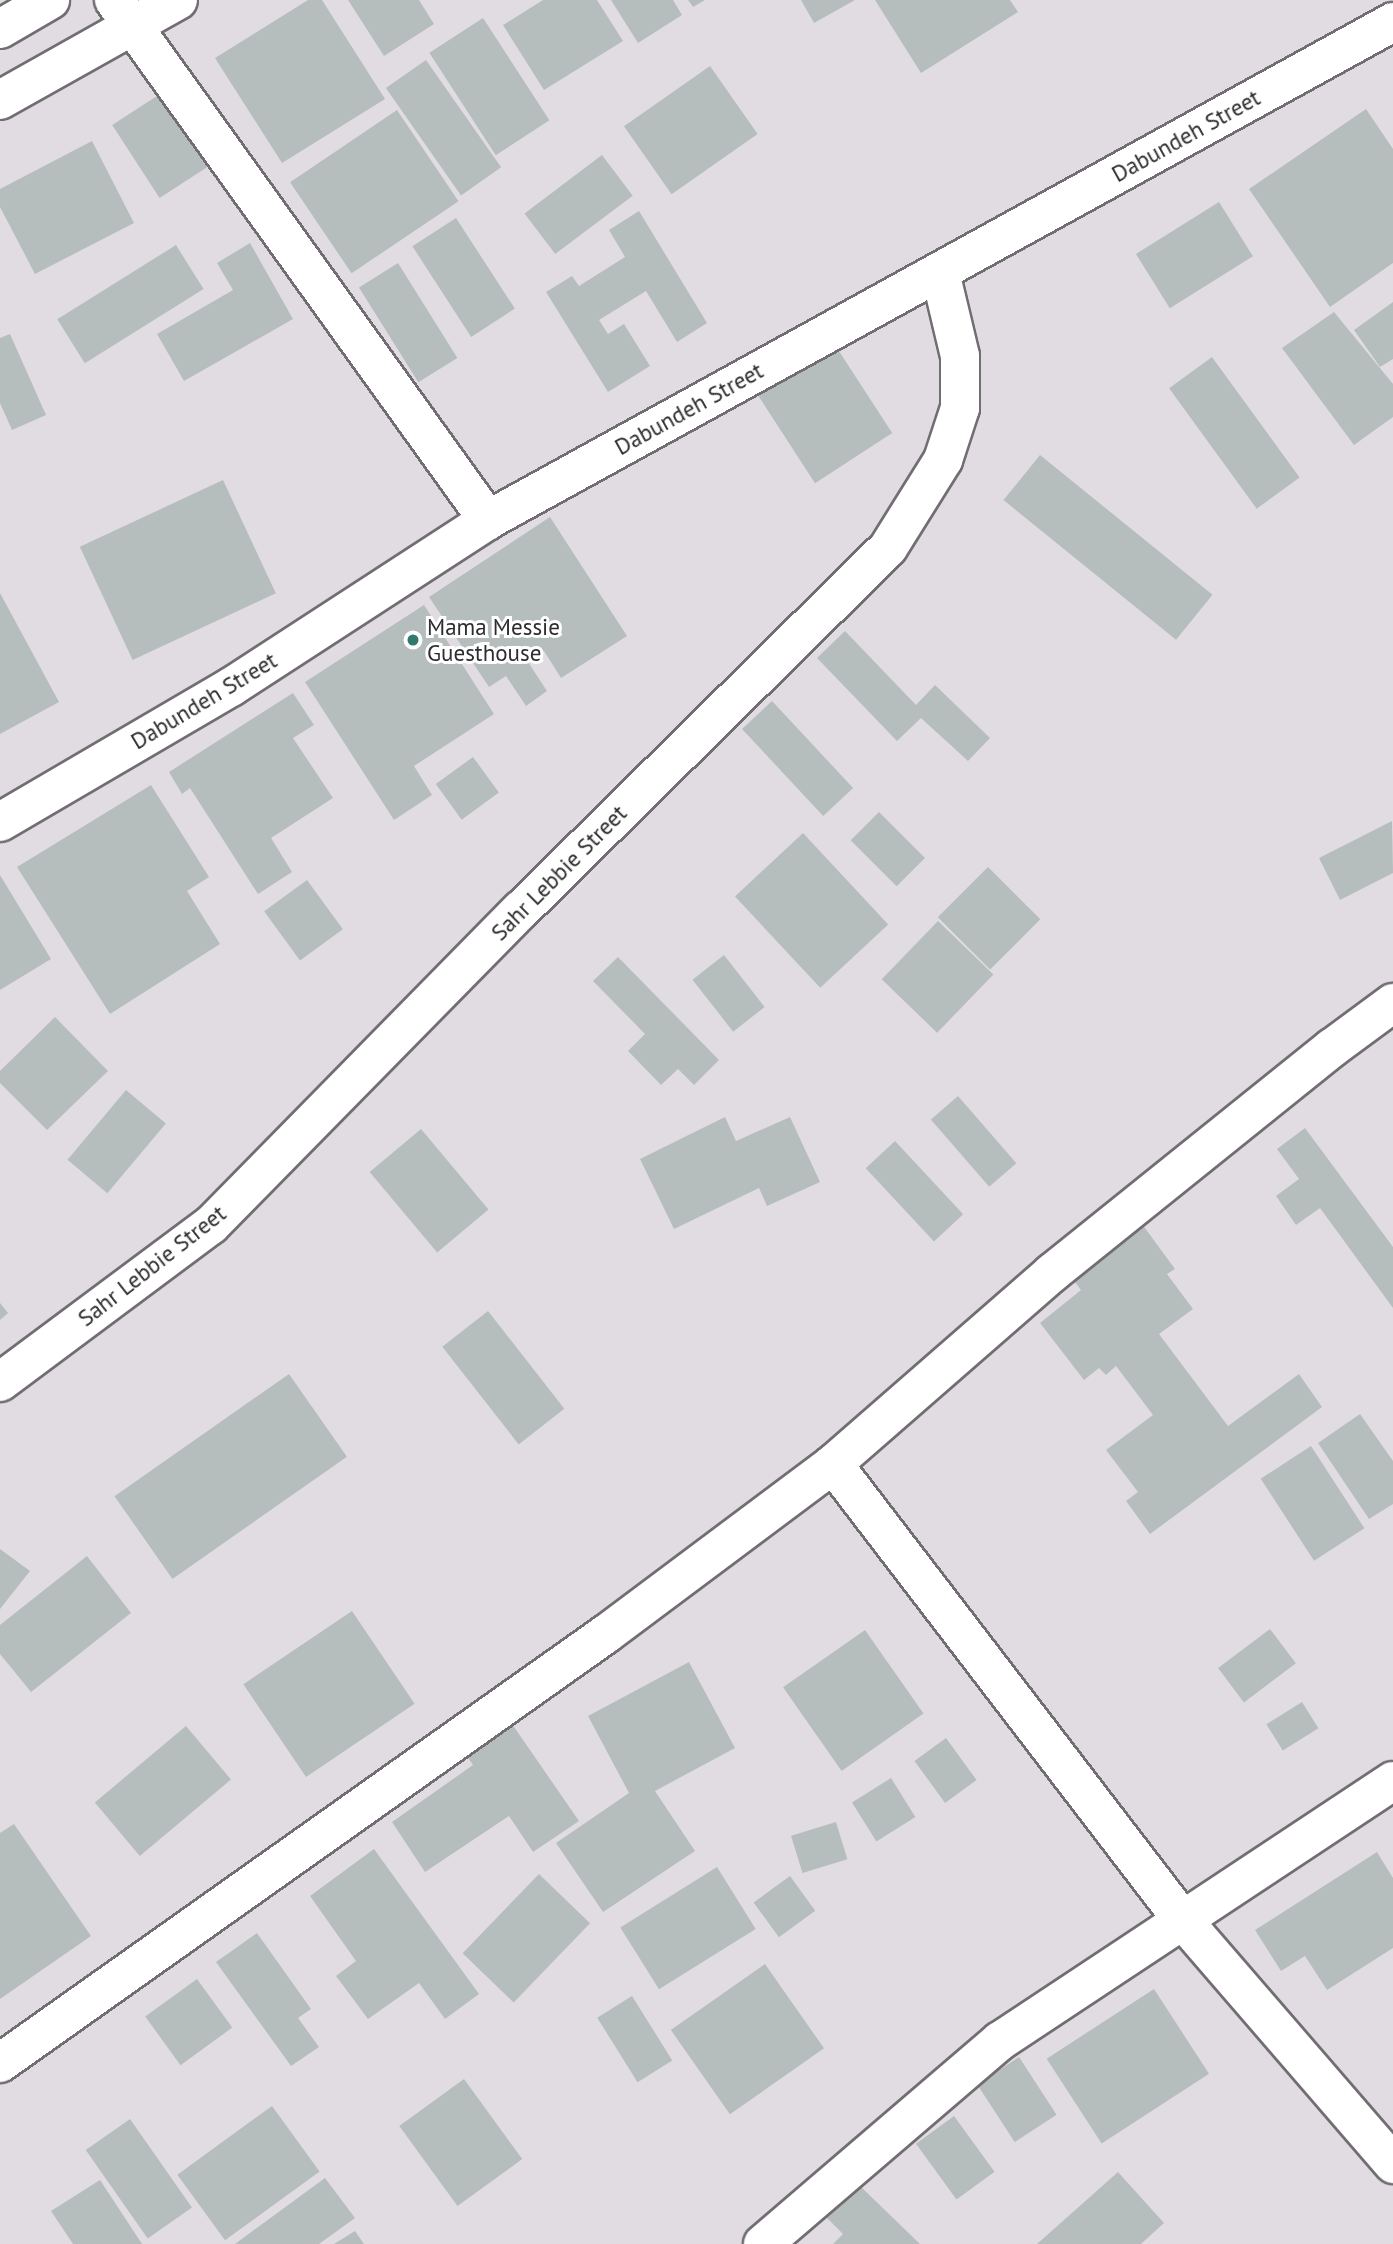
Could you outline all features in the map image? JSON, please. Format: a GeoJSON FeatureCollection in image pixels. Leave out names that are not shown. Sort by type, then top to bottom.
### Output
{"type":"FeatureCollection","features":[{"type":"Feature","properties":{"kind":"street"},"geometry":{"type":"LineString","coordinates":[[0,29],[50,0]]}},
{"type":"Feature","properties":{"kind":"street"},"geometry":{"type":"LineString","coordinates":[[0,100],[123,13],[178,0]]}},
{"type":"Feature","properties":{"kind":"street"},"geometry":{"type":"LineString","coordinates":[[123,13],[488,520]]}},
{"type":"Feature","properties":{"kind":"street","name":"Dabundeh Street"},"geometry":{"type":"LineString","coordinates":[[0,822],[231,687],[488,520],[1393,22]]}},
{"type":"Feature","properties":{"kind":"street","name":"Sahr Lebbie Street"},"geometry":{"type":"LineString","coordinates":[[0,1382],[211,1225],[541,891],[888,548],[943,460],[960,408],[960,356],[940,272]]}},
{"type":"Feature","properties":{"kind":"street"},"geometry":{"type":"LineString","coordinates":[[0,2063],[606,1634],[833,1464],[1052,1273],[1332,1048],[1393,1003]]}},
{"type":"Feature","properties":{"kind":"street"},"geometry":{"type":"LineString","coordinates":[[833,1464],[1181,1918],[1393,2164]]}},
{"type":"Feature","properties":{"kind":"street"},"geometry":{"type":"LineString","coordinates":[[763,2244],[1000,2041],[1181,1918],[1393,1782]]}},
{"type":"Feature","properties":{"kind":"building"},"geometry":{"type":"Polygon","coordinates":[[[308,0],[322,0],[385,99],[282,163],[215,58],[308,0]]]}},
{"type":"Feature","properties":{"kind":"building"},"geometry":{"type":"Polygon","coordinates":[[[348,0],[419,0],[434,24],[384,56],[348,0]]]}},
{"type":"Feature","properties":{"kind":"building"},"geometry":{"type":"Polygon","coordinates":[[[543,0],[597,0],[623,41],[544,90],[503,25],[543,0]]]}},
{"type":"Feature","properties":{"kind":"building"},"geometry":{"type":"Polygon","coordinates":[[[611,0],[673,0],[682,15],[638,43],[611,0]]]}},
{"type":"Feature","properties":{"kind":"building"},"geometry":{"type":"Polygon","coordinates":[[[688,0],[705,0],[693,7],[688,0]]]}},
{"type":"Feature","properties":{"kind":"building"},"geometry":{"type":"Polygon","coordinates":[[[801,0],[855,0],[814,23],[801,0]]]}},
{"type":"Feature","properties":{"kind":"building"},"geometry":{"type":"Polygon","coordinates":[[[875,0],[1010,0],[1018,12],[921,73],[875,0]]]}},
{"type":"Feature","properties":{"kind":"building"},"geometry":{"type":"Polygon","coordinates":[[[483,18],[549,120],[496,155],[429,53],[483,18]]]}},
{"type":"Feature","properties":{"kind":"building"},"geometry":{"type":"Polygon","coordinates":[[[426,60],[501,167],[461,195],[386,88],[426,60]]]}},
{"type":"Feature","properties":{"kind":"building"},"geometry":{"type":"Polygon","coordinates":[[[710,66],[758,134],[672,194],[624,126],[710,66]]]}},
{"type":"Feature","properties":{"kind":"building"},"geometry":{"type":"Polygon","coordinates":[[[160,94],[207,167],[160,198],[112,125],[160,94]]]}},
{"type":"Feature","properties":{"kind":"building"},"geometry":{"type":"Polygon","coordinates":[[[1366,109],[1393,149],[1393,263],[1330,307],[1249,189],[1366,109]]]}},
{"type":"Feature","properties":{"kind":"building"},"geometry":{"type":"Polygon","coordinates":[[[397,110],[459,201],[352,273],[290,182],[397,110]]]}},
{"type":"Feature","properties":{"kind":"building"},"geometry":{"type":"Polygon","coordinates":[[[92,141],[134,223],[35,274],[0,207],[0,189],[92,141]]]}},
{"type":"Feature","properties":{"kind":"building"},"geometry":{"type":"Polygon","coordinates":[[[602,155],[633,196],[555,254],[525,213],[602,155]]]}},
{"type":"Feature","properties":{"kind":"building"},"geometry":{"type":"Polygon","coordinates":[[[1219,202],[1253,256],[1170,308],[1136,254],[1219,202]]]}},
{"type":"Feature","properties":{"kind":"building"},"geometry":{"type":"Polygon","coordinates":[[[639,211],[707,323],[677,342],[646,291],[599,320],[608,334],[624,324],[650,366],[608,392],[546,292],[572,276],[579,286],[625,257],[609,230],[639,211]]]}},
{"type":"Feature","properties":{"kind":"building"},"geometry":{"type":"Polygon","coordinates":[[[456,218],[515,309],[471,337],[412,246],[456,218]]]}},
{"type":"Feature","properties":{"kind":"building"},"geometry":{"type":"Polygon","coordinates":[[[250,243],[293,319],[184,381],[157,334],[233,290],[217,263],[250,243]]]}},
{"type":"Feature","properties":{"kind":"building"},"geometry":{"type":"Polygon","coordinates":[[[176,245],[204,289],[85,363],[57,319],[176,245]]]}},
{"type":"Feature","properties":{"kind":"building"},"geometry":{"type":"Polygon","coordinates":[[[398,263],[457,358],[418,382],[359,287],[398,263]]]}},
{"type":"Feature","properties":{"kind":"building"},"geometry":{"type":"Polygon","coordinates":[[[1393,302],[1393,359],[1380,367],[1354,330],[1393,302]]]}},
{"type":"Feature","properties":{"kind":"building"},"geometry":{"type":"Polygon","coordinates":[[[1334,312],[1393,384],[1393,417],[1354,445],[1282,348],[1334,312]]]}},
{"type":"Feature","properties":{"kind":"building"},"geometry":{"type":"Polygon","coordinates":[[[10,334],[46,415],[12,430],[0,403],[0,338],[10,334]]]}},
{"type":"Feature","properties":{"kind":"building"},"geometry":{"type":"Polygon","coordinates":[[[835,345],[892,433],[815,483],[758,395],[835,345]]]}},
{"type":"Feature","properties":{"kind":"building"},"geometry":{"type":"Polygon","coordinates":[[[1212,357],[1300,478],[1257,509],[1169,388],[1212,357]]]}},
{"type":"Feature","properties":{"kind":"building"},"geometry":{"type":"Polygon","coordinates":[[[1040,455],[1213,595],[1176,640],[1003,500],[1040,455]]]}},
{"type":"Feature","properties":{"kind":"building"},"geometry":{"type":"Polygon","coordinates":[[[223,480],[276,593],[133,660],[80,547],[223,480]]]}},
{"type":"Feature","properties":{"kind":"building"},"geometry":{"type":"Polygon","coordinates":[[[550,517],[627,636],[561,678],[544,651],[528,662],[547,691],[526,706],[506,676],[489,687],[429,597],[550,517]]]}},
{"type":"Feature","properties":{"kind":"building"},"geometry":{"type":"Polygon","coordinates":[[[0,593],[59,702],[0,734],[0,593]]]}},
{"type":"Feature","properties":{"kind":"building"},"geometry":{"type":"Polygon","coordinates":[[[424,605],[494,714],[414,766],[432,795],[394,820],[305,682],[424,605]]]}},
{"type":"Feature","properties":{"kind":"building"},"geometry":{"type":"Polygon","coordinates":[[[845,631],[916,705],[935,685],[990,738],[968,761],[921,718],[897,741],[817,658],[845,631]]]}},
{"type":"Feature","properties":{"kind":"building"},"geometry":{"type":"Polygon","coordinates":[[[293,693],[314,725],[293,738],[333,798],[271,838],[292,872],[258,894],[190,788],[182,794],[169,772],[293,693]]]}},
{"type":"Feature","properties":{"kind":"building"},"geometry":{"type":"Polygon","coordinates":[[[772,701],[853,788],[823,816],[742,729],[772,701]]]}},
{"type":"Feature","properties":{"kind":"building"},"geometry":{"type":"Polygon","coordinates":[[[473,757],[499,793],[462,820],[436,784],[473,757]]]}},
{"type":"Feature","properties":{"kind":"building"},"geometry":{"type":"Polygon","coordinates":[[[151,785],[209,877],[187,891],[220,944],[110,1014],[17,867],[151,785]]]}},
{"type":"Feature","properties":{"kind":"building"},"geometry":{"type":"Polygon","coordinates":[[[879,812],[925,858],[897,886],[851,840],[879,812]]]}},
{"type":"Feature","properties":{"kind":"building"},"geometry":{"type":"Polygon","coordinates":[[[1392,821],[1393,873],[1340,900],[1319,858],[1392,821]]]}},
{"type":"Feature","properties":{"kind":"building"},"geometry":{"type":"Polygon","coordinates":[[[803,833],[888,924],[820,988],[735,896],[803,833]]]}},
{"type":"Feature","properties":{"kind":"building"},"geometry":{"type":"Polygon","coordinates":[[[988,867],[1040,919],[990,970],[938,917],[988,867]]]}},
{"type":"Feature","properties":{"kind":"building"},"geometry":{"type":"Polygon","coordinates":[[[0,875],[51,959],[0,990],[0,875]]]}},
{"type":"Feature","properties":{"kind":"building"},"geometry":{"type":"Polygon","coordinates":[[[307,880],[343,929],[300,961],[264,911],[307,880]]]}},
{"type":"Feature","properties":{"kind":"building"},"geometry":{"type":"Polygon","coordinates":[[[938,921],[993,974],[937,1033],[882,979],[938,921]]]}},
{"type":"Feature","properties":{"kind":"building"},"geometry":{"type":"Polygon","coordinates":[[[724,955],[765,1007],[733,1032],[692,980],[724,955]]]}},
{"type":"Feature","properties":{"kind":"building"},"geometry":{"type":"Polygon","coordinates":[[[618,957],[719,1060],[694,1085],[678,1069],[661,1085],[628,1051],[645,1034],[593,981],[618,957]]]}},
{"type":"Feature","properties":{"kind":"building"},"geometry":{"type":"Polygon","coordinates":[[[55,1017],[108,1071],[47,1130],[0,1083],[0,1071],[55,1017]]]}},
{"type":"Feature","properties":{"kind":"building"},"geometry":{"type":"Polygon","coordinates":[[[126,1090],[166,1123],[107,1193],[68,1160],[126,1090]]]}},
{"type":"Feature","properties":{"kind":"building"},"geometry":{"type":"Polygon","coordinates":[[[958,1096],[1016,1163],[989,1187],[931,1120],[958,1096]]]}},
{"type":"Feature","properties":{"kind":"building"},"geometry":{"type":"Polygon","coordinates":[[[725,1117],[736,1141],[790,1117],[820,1182],[767,1206],[759,1188],[674,1229],[640,1159],[725,1117]]]}},
{"type":"Feature","properties":{"kind":"building"},"geometry":{"type":"Polygon","coordinates":[[[1305,1128],[1393,1247],[1393,1308],[1320,1208],[1296,1225],[1276,1196],[1299,1179],[1277,1149],[1305,1128]]]}},
{"type":"Feature","properties":{"kind":"building"},"geometry":{"type":"Polygon","coordinates":[[[421,1129],[488,1209],[437,1253],[370,1172],[421,1129]]]}},
{"type":"Feature","properties":{"kind":"building"},"geometry":{"type":"Polygon","coordinates":[[[895,1141],[963,1214],[934,1241],[866,1168],[895,1141]]]}},
{"type":"Feature","properties":{"kind":"building"},"geometry":{"type":"Polygon","coordinates":[[[1142,1224],[1175,1269],[1167,1274],[1193,1309],[1159,1334],[1228,1426],[1299,1374],[1322,1407],[1150,1534],[1126,1501],[1138,1492],[1106,1450],[1153,1415],[1116,1366],[1106,1375],[1099,1368],[1084,1380],[1040,1323],[1081,1290],[1071,1277],[1142,1224]]]}},
{"type":"Feature","properties":{"kind":"building"},"geometry":{"type":"Polygon","coordinates":[[[0,1303],[8,1313],[0,1320],[0,1303]]]}},
{"type":"Feature","properties":{"kind":"building"},"geometry":{"type":"Polygon","coordinates":[[[488,1311],[564,1409],[519,1444],[442,1347],[488,1311]]]}},
{"type":"Feature","properties":{"kind":"building"},"geometry":{"type":"Polygon","coordinates":[[[289,1374],[347,1457],[172,1579],[115,1496],[289,1374]]]}},
{"type":"Feature","properties":{"kind":"building"},"geometry":{"type":"Polygon","coordinates":[[[1360,1414],[1393,1461],[1393,1504],[1369,1519],[1318,1443],[1360,1414]]]}},
{"type":"Feature","properties":{"kind":"building"},"geometry":{"type":"Polygon","coordinates":[[[1311,1446],[1364,1528],[1314,1561],[1261,1479],[1311,1446]]]}},
{"type":"Feature","properties":{"kind":"building"},"geometry":{"type":"Polygon","coordinates":[[[0,1549],[30,1571],[0,1609],[0,1549]]]}},
{"type":"Feature","properties":{"kind":"building"},"geometry":{"type":"Polygon","coordinates":[[[87,1556],[131,1613],[31,1692],[0,1654],[0,1625],[87,1556]]]}},
{"type":"Feature","properties":{"kind":"building"},"geometry":{"type":"Polygon","coordinates":[[[352,1611],[415,1704],[306,1777],[243,1684],[352,1611]]]}},
{"type":"Feature","properties":{"kind":"building"},"geometry":{"type":"Polygon","coordinates":[[[1270,1629],[1296,1663],[1244,1702],[1218,1668],[1270,1629]]]}},
{"type":"Feature","properties":{"kind":"building"},"geometry":{"type":"Polygon","coordinates":[[[865,1630],[924,1714],[842,1771],[783,1687],[865,1630]]]}},
{"type":"Feature","properties":{"kind":"building"},"geometry":{"type":"Polygon","coordinates":[[[689,1662],[735,1748],[655,1791],[695,1851],[603,1912],[556,1843],[629,1793],[588,1716],[689,1662]]]}},
{"type":"Feature","properties":{"kind":"building"},"geometry":{"type":"Polygon","coordinates":[[[1302,1702],[1318,1728],[1283,1751],[1266,1724],[1302,1702]]]}},
{"type":"Feature","properties":{"kind":"building"},"geometry":{"type":"Polygon","coordinates":[[[510,1721],[579,1821],[533,1852],[509,1816],[425,1872],[392,1822],[473,1765],[464,1752],[510,1721]]]}},
{"type":"Feature","properties":{"kind":"building"},"geometry":{"type":"Polygon","coordinates":[[[186,1726],[231,1780],[140,1856],[95,1802],[186,1726]]]}},
{"type":"Feature","properties":{"kind":"building"},"geometry":{"type":"Polygon","coordinates":[[[946,1738],[977,1780],[945,1803],[914,1761],[946,1738]]]}},
{"type":"Feature","properties":{"kind":"building"},"geometry":{"type":"Polygon","coordinates":[[[891,1778],[915,1817],[876,1841],[852,1802],[891,1778]]]}},
{"type":"Feature","properties":{"kind":"building"},"geometry":{"type":"Polygon","coordinates":[[[836,1822],[847,1859],[802,1873],[791,1836],[836,1822]]]}},
{"type":"Feature","properties":{"kind":"building"},"geometry":{"type":"Polygon","coordinates":[[[14,1824],[91,1936],[0,1999],[0,1833],[14,1824]]]}},
{"type":"Feature","properties":{"kind":"building"},"geometry":{"type":"Polygon","coordinates":[[[374,1849],[479,1994],[445,2019],[419,1983],[368,2019],[336,1976],[356,1961],[310,1896],[374,1849]]]}},
{"type":"Feature","properties":{"kind":"building"},"geometry":{"type":"Polygon","coordinates":[[[1377,1852],[1393,1878],[1393,1948],[1327,1990],[1305,1956],[1281,1971],[1255,1930],[1377,1852]]]}},
{"type":"Feature","properties":{"kind":"building"},"geometry":{"type":"Polygon","coordinates":[[[717,1867],[756,1929],[659,1989],[620,1927],[717,1867]]]}},
{"type":"Feature","properties":{"kind":"building"},"geometry":{"type":"Polygon","coordinates":[[[539,1874],[590,1923],[514,2002],[463,1953],[539,1874]]]}},
{"type":"Feature","properties":{"kind":"building"},"geometry":{"type":"Polygon","coordinates":[[[790,1876],[815,1911],[779,1937],[754,1902],[790,1876]]]}},
{"type":"Feature","properties":{"kind":"building"},"geometry":{"type":"Polygon","coordinates":[[[257,1933],[311,2009],[298,2018],[319,2047],[291,2066],[216,1962],[257,1933]]]}},
{"type":"Feature","properties":{"kind":"building"},"geometry":{"type":"Polygon","coordinates":[[[765,1964],[824,2048],[730,2114],[671,2030],[765,1964]]]}},
{"type":"Feature","properties":{"kind":"building"},"geometry":{"type":"Polygon","coordinates":[[[197,1979],[232,2028],[180,2065],[145,2017],[197,1979]]]}},
{"type":"Feature","properties":{"kind":"building"},"geometry":{"type":"Polygon","coordinates":[[[1154,1989],[1209,2074],[1102,2143],[1047,2059],[1154,1989]]]}},
{"type":"Feature","properties":{"kind":"building"},"geometry":{"type":"Polygon","coordinates":[[[632,1996],[672,2060],[638,2082],[597,2018],[632,1996]]]}},
{"type":"Feature","properties":{"kind":"building"},"geometry":{"type":"Polygon","coordinates":[[[1019,2057],[1057,2115],[1015,2142],[977,2084],[1019,2057]]]}},
{"type":"Feature","properties":{"kind":"building"},"geometry":{"type":"Polygon","coordinates":[[[464,2079],[522,2159],[457,2206],[399,2126],[464,2079]]]}},
{"type":"Feature","properties":{"kind":"building"},"geometry":{"type":"Polygon","coordinates":[[[272,2106],[320,2172],[225,2240],[177,2175],[272,2106]]]}},
{"type":"Feature","properties":{"kind":"building"},"geometry":{"type":"Polygon","coordinates":[[[954,2116],[995,2172],[957,2199],[916,2144],[954,2116]]]}},
{"type":"Feature","properties":{"kind":"building"},"geometry":{"type":"Polygon","coordinates":[[[130,2119],[192,2207],[148,2238],[86,2150],[130,2119]]]}},
{"type":"Feature","properties":{"kind":"building"},"geometry":{"type":"Polygon","coordinates":[[[1118,2172],[1164,2223],[1141,2244],[1037,2244],[1118,2172]]]}},
{"type":"Feature","properties":{"kind":"building"},"geometry":{"type":"Polygon","coordinates":[[[325,2178],[355,2218],[319,2244],[235,2244],[325,2178]]]}},
{"type":"Feature","properties":{"kind":"building"},"geometry":{"type":"Polygon","coordinates":[[[100,2180],[142,2244],[73,2244],[51,2211],[100,2180]]]}},
{"type":"Feature","properties":{"kind":"building"},"geometry":{"type":"Polygon","coordinates":[[[858,2184],[920,2244],[833,2244],[843,2234],[826,2217],[858,2184]]]}},
{"type":"Feature","properties":{"kind":"building"},"geometry":{"type":"Polygon","coordinates":[[[355,2231],[364,2244],[334,2244],[355,2231]]]}},
{"type":"Feature","properties":{"kind":"place","name":"Mama Messie Guesthouse"},"geometry":{"type":"Point","coordinates":[413,640]}}]}
